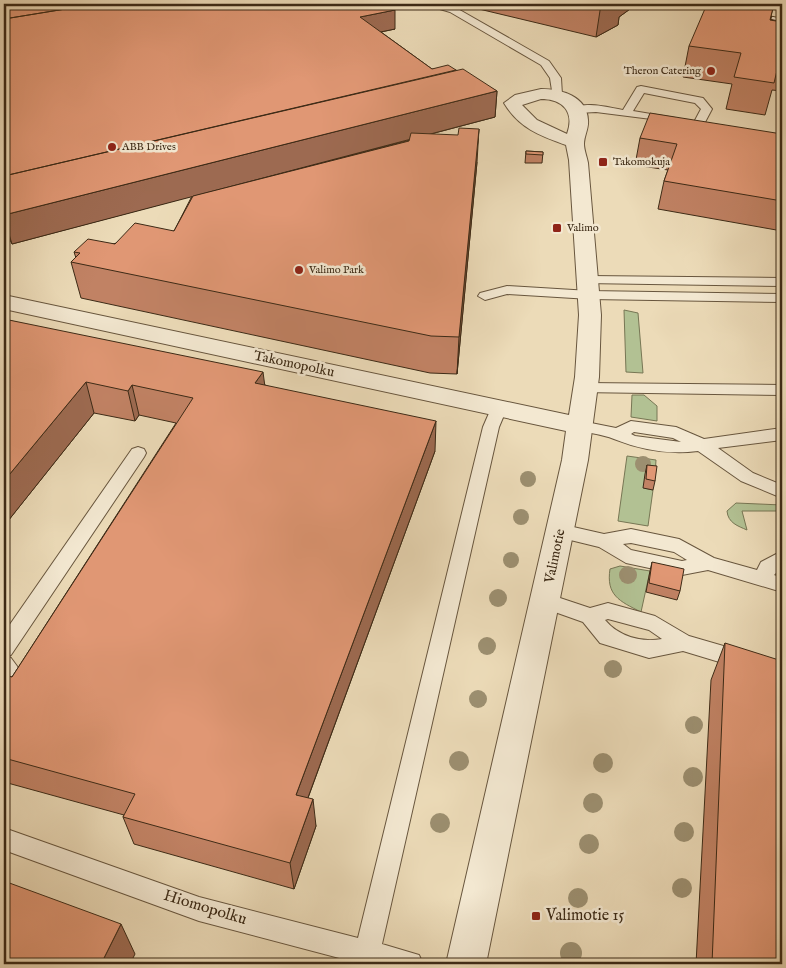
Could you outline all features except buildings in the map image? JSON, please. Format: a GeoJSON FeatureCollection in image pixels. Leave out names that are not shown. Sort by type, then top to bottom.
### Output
{"type":"FeatureCollection","features":[{"type":"Feature","properties":{"kind":"street"},"geometry":{"type":"LineString","coordinates":[[574,142],[540,130],[523,118],[513,103],[519,99],[538,94],[557,95],[567,99],[578,110]]}},
{"type":"Feature","properties":{"kind":"street","name":"Valimotie"},"geometry":{"type":"LineString","coordinates":[[466,964],[560,531],[586,388],[590,287],[579,163],[574,142],[580,120],[578,110]]}},
{"type":"Feature","properties":{"kind":"street","name":"Takomopolku"},"geometry":{"type":"LineString","coordinates":[[5,304],[580,426]]}},
{"type":"Feature","properties":{"kind":"lane"},"geometry":{"type":"LineString","coordinates":[[428,4],[456,7],[545,63],[555,73],[559,85],[557,95]]}},
{"type":"Feature","properties":{"kind":"lane"},"geometry":{"type":"LineString","coordinates":[[578,110],[596,109],[626,112],[695,124],[707,109],[699,100],[641,89],[626,112]]}},
{"type":"Feature","properties":{"kind":"lane"},"geometry":{"type":"LineString","coordinates":[[485,296],[507,290],[782,282]]}},
{"type":"Feature","properties":{"kind":"lane"},"geometry":{"type":"LineString","coordinates":[[590,287],[782,298]]}},
{"type":"Feature","properties":{"kind":"lane"},"geometry":{"type":"LineString","coordinates":[[586,388],[782,390]]}},
{"type":"Feature","properties":{"kind":"lane"},"geometry":{"type":"LineString","coordinates":[[368,953],[491,427],[499,408]]}},
{"type":"Feature","properties":{"kind":"lane"},"geometry":{"type":"LineString","coordinates":[[580,426],[618,434],[630,441],[677,448],[699,443],[782,434]]}},
{"type":"Feature","properties":{"kind":"lane"},"geometry":{"type":"LineString","coordinates":[[699,443],[735,470],[782,492]]}},
{"type":"Feature","properties":{"kind":"lane"},"geometry":{"type":"LineString","coordinates":[[4,649],[138,452]]}},
{"type":"Feature","properties":{"kind":"lane"},"geometry":{"type":"LineString","coordinates":[[560,531],[604,541],[626,556],[682,568],[708,563],[782,585]]}},
{"type":"Feature","properties":{"kind":"lane"},"geometry":{"type":"LineString","coordinates":[[762,579],[768,567],[782,558]]}},
{"type":"Feature","properties":{"kind":"lane"},"geometry":{"type":"LineString","coordinates":[[545,601],[590,616],[607,637],[650,650],[683,643],[782,672]]}},
{"type":"Feature","properties":{"kind":"lane"},"geometry":{"type":"LineString","coordinates":[[4,664],[12,673],[11,682],[4,693]]}},
{"type":"Feature","properties":{"kind":"lane","name":"Hiomopolku"},"geometry":{"type":"LineString","coordinates":[[4,839],[199,909],[410,964]]}},
{"type":"Feature","properties":{"kind":"green space"},"geometry":{"type":"Polygon","coordinates":[[[624,310],[638,313],[643,373],[626,372],[624,310]]]}},
{"type":"Feature","properties":{"kind":"green space"},"geometry":{"type":"Polygon","coordinates":[[[632,395],[644,395],[657,406],[657,421],[631,417],[632,395]]]}},
{"type":"Feature","properties":{"kind":"green space"},"geometry":{"type":"Polygon","coordinates":[[[627,456],[656,460],[655,475],[644,488],[653,490],[648,526],[618,521],[627,456]]]}},
{"type":"Feature","properties":{"kind":"green space"},"geometry":{"type":"Polygon","coordinates":[[[736,503],[782,505],[782,511],[742,511],[747,530],[734,524],[729,518],[727,511],[736,503]]]}},
{"type":"Feature","properties":{"kind":"green space"},"geometry":{"type":"Polygon","coordinates":[[[620,566],[650,571],[641,612],[620,600],[612,591],[609,578],[610,569],[620,566]]]}},
{"type":"Feature","properties":{"kind":"railway"},"geometry":{"type":"LineString","coordinates":[[706,4],[724,8]]}},
{"type":"Feature","properties":{"kind":"railway"},"geometry":{"type":"LineString","coordinates":[[778,4],[782,5]]}},
{"type":"Feature","properties":{"kind":"railway"},"geometry":{"type":"LineString","coordinates":[[758,15],[782,20]]}},
{"type":"Feature","properties":{"kind":"place","name":"Theron Catering"},"geometry":{"type":"Point","coordinates":[711,71]}},
{"type":"Feature","properties":{"kind":"place","name":"ABB Drives"},"geometry":{"type":"Point","coordinates":[112,147]}},
{"type":"Feature","properties":{"kind":"place","name":"Takomokuja"},"geometry":{"type":"Point","coordinates":[603,162]}},
{"type":"Feature","properties":{"kind":"place","name":"Valimo"},"geometry":{"type":"Point","coordinates":[557,228]}},
{"type":"Feature","properties":{"kind":"place","name":"Valimo Park"},"geometry":{"type":"Point","coordinates":[299,270]}},
{"type":"Feature","properties":{"kind":"place","name":"Valimotie 15"},"geometry":{"type":"Point","coordinates":[536,916]}}]}
